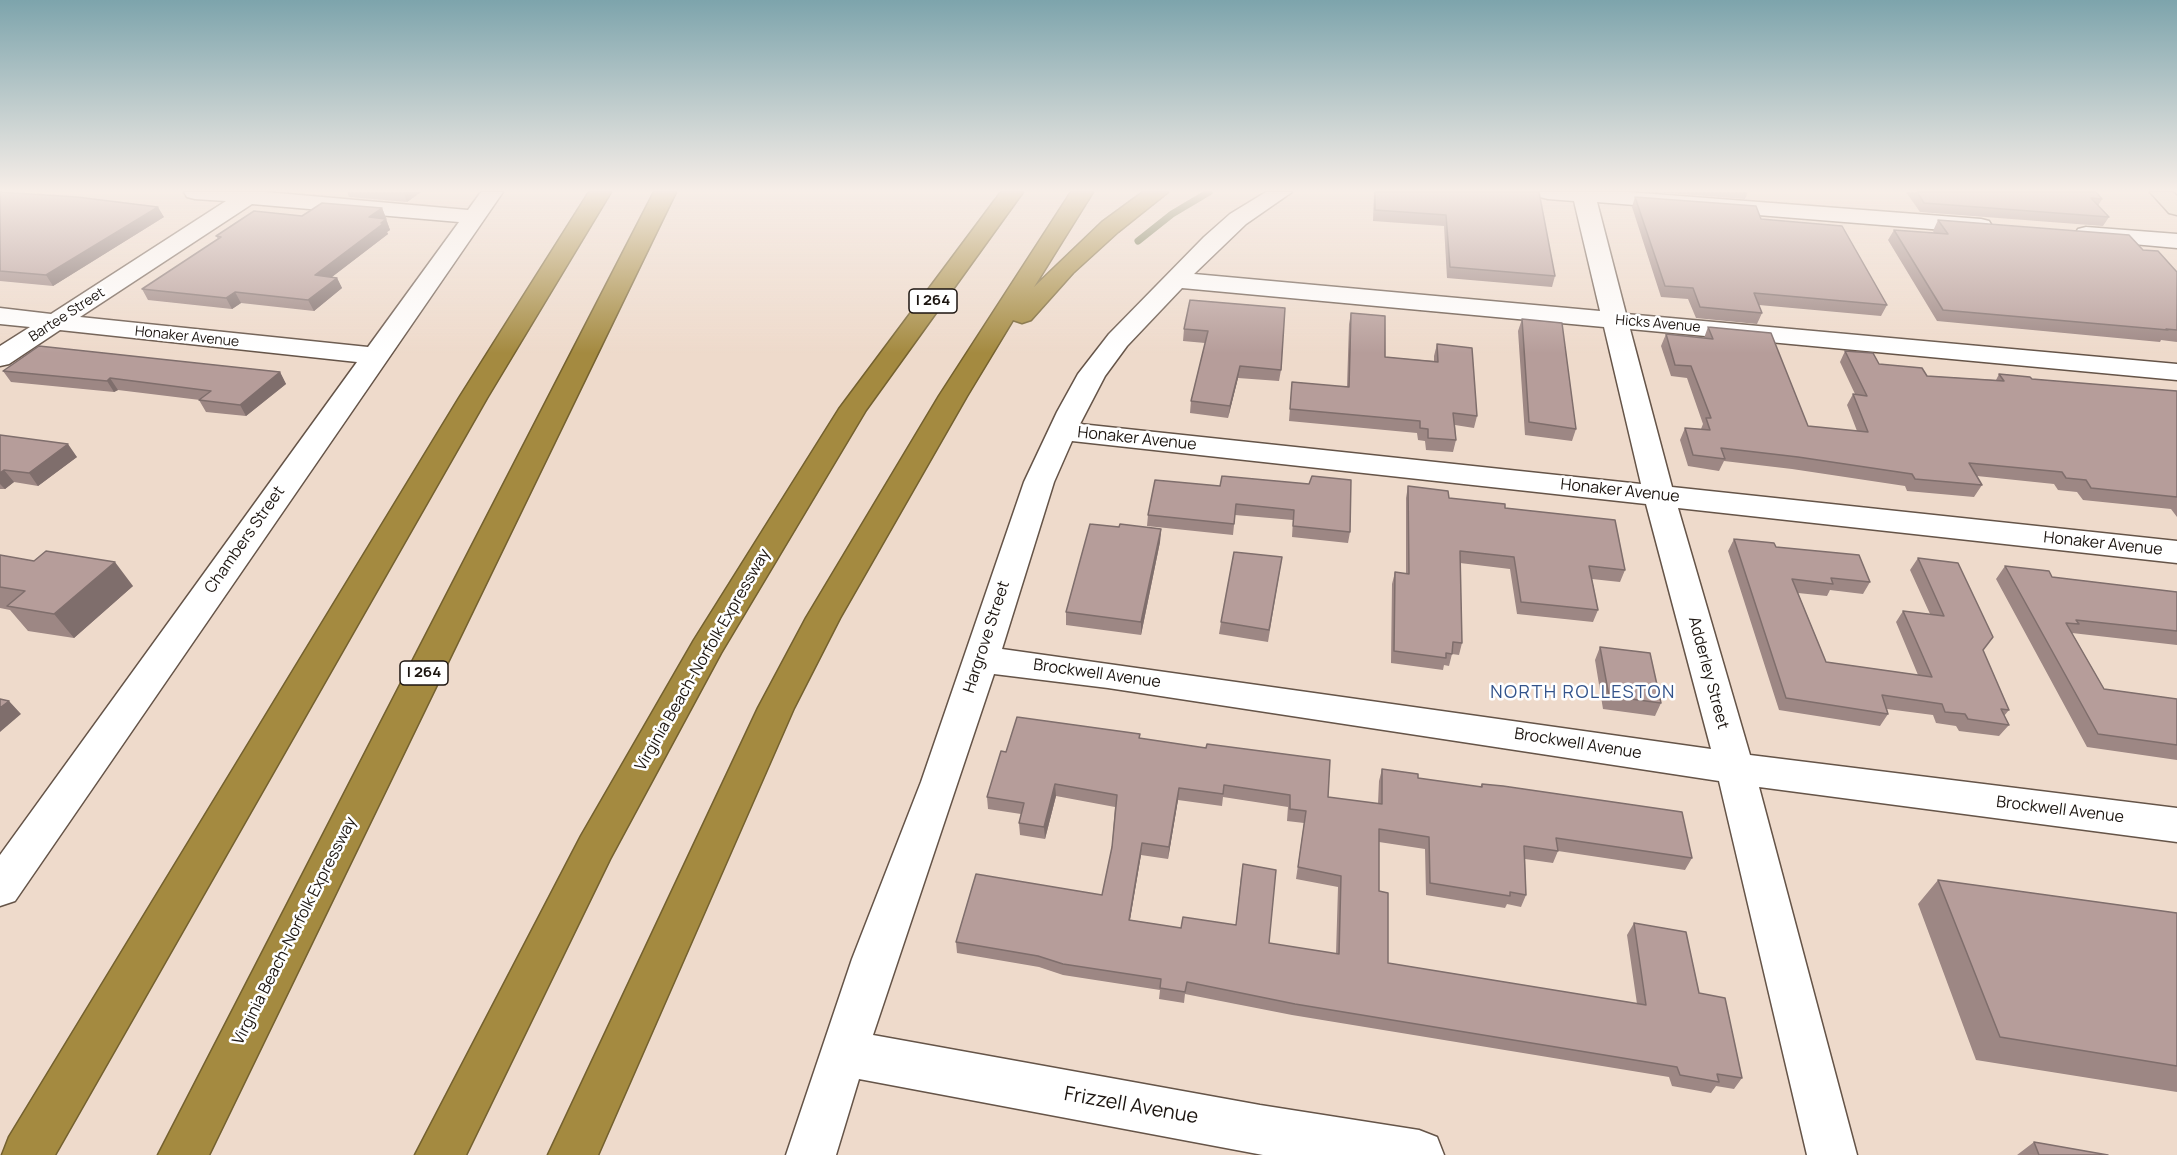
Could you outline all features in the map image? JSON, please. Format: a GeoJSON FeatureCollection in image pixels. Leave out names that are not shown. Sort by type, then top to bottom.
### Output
{"type":"FeatureCollection","features":[{"type":"Feature","properties":{"kind":"highway"},"geometry":{"type":"LineString","coordinates":[[552,270],[561,246]]}},
{"type":"Feature","properties":{"kind":"highway"},"geometry":{"type":"LineString","coordinates":[[27,1155],[473,398],[567,246]]}},
{"type":"Feature","properties":{"kind":"highway","name":"Virginia Beach-Norfolk Expressway"},"geometry":{"type":"LineString","coordinates":[[183,1155],[638,246]]}},
{"type":"Feature","properties":{"kind":"highway","name":"Virginia Beach-Norfolk Expressway"},"geometry":{"type":"LineString","coordinates":[[440,1155],[595,848],[706,649],[853,409],[973,246]]}},
{"type":"Feature","properties":{"kind":"highway"},"geometry":{"type":"LineString","coordinates":[[573,1155],[776,708],[883,512],[1048,246]]}},
{"type":"Feature","properties":{"kind":"highway"},"geometry":{"type":"LineString","coordinates":[[953,396],[1065,268],[1089,246]]}},
{"type":"Feature","properties":{"kind":"street","name":"Bartee Street"},"geometry":{"type":"LineString","coordinates":[[0,358],[172,246]]}},
{"type":"Feature","properties":{"kind":"street","name":"Chambers Street"},"geometry":{"type":"LineString","coordinates":[[2,882],[123,718],[452,246]]}},
{"type":"Feature","properties":{"kind":"street","name":"Hargrove Street"},"geometry":{"type":"LineString","coordinates":[[812,1155],[874,959],[940,782],[1039,482],[1092,374],[1118,340],[1211,246]]}},
{"type":"Feature","properties":{"kind":"street","name":"Adderley Street"},"geometry":{"type":"LineString","coordinates":[[1596,246],[1659,496],[1735,768],[1832,1155]]}},
{"type":"Feature","properties":{"kind":"street","name":"Hicks Avenue"},"geometry":{"type":"LineString","coordinates":[[1176,280],[2177,372]]}},
{"type":"Feature","properties":{"kind":"street","name":"Honaker Avenue"},"geometry":{"type":"LineString","coordinates":[[0,316],[374,356]]}},
{"type":"Feature","properties":{"kind":"street","name":"Honaker Avenue"},"geometry":{"type":"LineString","coordinates":[[1064,430],[2177,552]]}},
{"type":"Feature","properties":{"kind":"street","name":"Brockwell Avenue"},"geometry":{"type":"LineString","coordinates":[[980,659],[1108,675],[1735,768],[2177,825]]}},
{"type":"Feature","properties":{"kind":"street","name":"Frizzell Avenue"},"geometry":{"type":"LineString","coordinates":[[844,1053],[1260,1130],[1419,1155]]}},
{"type":"Feature","properties":{"kind":"building"},"geometry":{"type":"Polygon","coordinates":[[[0,246],[94,246],[46,275],[0,271],[0,246]]]}},
{"type":"Feature","properties":{"kind":"building"},"geometry":{"type":"Polygon","coordinates":[[[207,246],[354,246],[315,275],[337,278],[308,300],[235,292],[226,298],[142,289],[207,246]]]}},
{"type":"Feature","properties":{"kind":"building"},"geometry":{"type":"Polygon","coordinates":[[[1448,246],[1549,246],[1555,276],[1450,267],[1448,246]]]}},
{"type":"Feature","properties":{"kind":"building"},"geometry":{"type":"Polygon","coordinates":[[[1651,246],[1853,246],[1887,305],[1754,293],[1762,313],[1700,307],[1693,288],[1665,286],[1651,246]]]}},
{"type":"Feature","properties":{"kind":"building"},"geometry":{"type":"Polygon","coordinates":[[[1904,246],[2139,246],[2143,250],[2158,251],[2177,272],[2177,330],[1943,310],[1904,246]]]}},
{"type":"Feature","properties":{"kind":"building"},"geometry":{"type":"Polygon","coordinates":[[[1190,300],[1285,308],[1281,370],[1240,366],[1230,406],[1191,401],[1208,331],[1184,329],[1190,300]]]}},
{"type":"Feature","properties":{"kind":"building"},"geometry":{"type":"Polygon","coordinates":[[[1351,313],[1385,316],[1385,357],[1438,362],[1437,344],[1472,348],[1477,416],[1453,413],[1456,440],[1428,438],[1428,429],[1420,428],[1420,421],[1290,409],[1292,382],[1349,387],[1351,313]]]}},
{"type":"Feature","properties":{"kind":"building"},"geometry":{"type":"Polygon","coordinates":[[[1522,319],[1562,323],[1576,429],[1529,422],[1522,319]]]}},
{"type":"Feature","properties":{"kind":"building"},"geometry":{"type":"Polygon","coordinates":[[[1708,327],[1771,333],[1808,426],[1868,432],[1853,394],[1867,396],[1845,351],[1873,353],[1879,364],[1922,368],[1927,376],[2004,381],[1999,374],[2032,379],[2177,391],[2177,497],[2091,488],[2086,480],[2066,478],[2062,472],[1969,463],[1982,485],[1915,479],[1912,474],[1721,448],[1725,459],[1693,455],[1685,428],[1710,430],[1706,418],[1711,418],[1691,366],[1675,365],[1666,334],[1713,339],[1708,327]]]}},
{"type":"Feature","properties":{"kind":"building"},"geometry":{"type":"Polygon","coordinates":[[[39,346],[280,372],[240,405],[199,400],[211,391],[110,378],[107,381],[3,371],[39,346]]]}},
{"type":"Feature","properties":{"kind":"building"},"geometry":{"type":"Polygon","coordinates":[[[0,435],[68,444],[29,473],[4,470],[0,473],[0,435]]]}},
{"type":"Feature","properties":{"kind":"building"},"geometry":{"type":"Polygon","coordinates":[[[1222,476],[1309,484],[1312,476],[1351,480],[1350,532],[1293,526],[1294,510],[1236,504],[1234,524],[1148,515],[1155,480],[1220,486],[1222,476]]]}},
{"type":"Feature","properties":{"kind":"building"},"geometry":{"type":"Polygon","coordinates":[[[1408,486],[1448,491],[1449,498],[1505,504],[1505,508],[1615,520],[1625,570],[1589,566],[1598,610],[1521,602],[1514,557],[1460,551],[1462,643],[1453,642],[1452,654],[1446,653],[1446,658],[1394,651],[1395,572],[1409,574],[1408,486]]]}},
{"type":"Feature","properties":{"kind":"building"},"geometry":{"type":"Polygon","coordinates":[[[1090,524],[1119,527],[1120,524],[1161,529],[1141,622],[1066,612],[1090,524]]]}},
{"type":"Feature","properties":{"kind":"building"},"geometry":{"type":"Polygon","coordinates":[[[1734,539],[1774,543],[1776,547],[1859,555],[1870,582],[1831,578],[1833,584],[1792,579],[1826,662],[1932,677],[1903,611],[1944,616],[1918,558],[1958,563],[1993,637],[1983,650],[2009,710],[2001,709],[2009,725],[1968,719],[1965,714],[1945,712],[1942,704],[1882,695],[1888,714],[1786,698],[1734,539]]]}},
{"type":"Feature","properties":{"kind":"building"},"geometry":{"type":"Polygon","coordinates":[[[46,551],[115,562],[54,614],[7,606],[25,591],[0,587],[0,555],[34,561],[46,551]]]}},
{"type":"Feature","properties":{"kind":"building"},"geometry":{"type":"Polygon","coordinates":[[[1234,552],[1282,557],[1269,630],[1221,622],[1234,552]]]}},
{"type":"Feature","properties":{"kind":"building"},"geometry":{"type":"Polygon","coordinates":[[[2005,566],[2049,571],[2052,577],[2177,592],[2177,631],[2076,620],[2079,624],[2066,623],[2104,689],[2177,699],[2177,745],[2098,734],[2005,566]]]}},
{"type":"Feature","properties":{"kind":"building"},"geometry":{"type":"Polygon","coordinates":[[[1600,647],[1650,653],[1661,703],[1609,696],[1600,647]]]}},
{"type":"Feature","properties":{"kind":"building"},"geometry":{"type":"Polygon","coordinates":[[[0,699],[9,701],[0,708],[0,699]]]}},
{"type":"Feature","properties":{"kind":"building"},"geometry":{"type":"Polygon","coordinates":[[[1017,717],[1140,734],[1139,738],[1206,748],[1207,744],[1330,760],[1328,797],[1382,804],[1382,769],[1418,774],[1418,778],[1482,787],[1482,784],[1503,786],[1682,812],[1692,858],[1556,838],[1558,851],[1524,846],[1526,895],[1510,892],[1510,896],[1430,883],[1429,837],[1379,829],[1379,891],[1388,893],[1388,963],[1646,1005],[1634,923],[1686,932],[1699,993],[1725,998],[1742,1078],[1717,1074],[1719,1082],[1680,1075],[1677,1067],[1295,1004],[1187,982],[1185,992],[1160,988],[1161,979],[1063,964],[1038,956],[956,942],[976,874],[1102,895],[1112,847],[1117,795],[1055,784],[1044,827],[1019,823],[1024,803],[987,797],[1001,751],[1006,752],[1017,717]],[[1224,785],[1223,794],[1179,788],[1169,847],[1142,843],[1129,920],[1181,928],[1183,917],[1236,925],[1243,864],[1276,870],[1269,943],[1339,954],[1341,876],[1298,867],[1306,811],[1290,809],[1290,795],[1224,785]]]}},
{"type":"Feature","properties":{"kind":"building"},"geometry":{"type":"Polygon","coordinates":[[[1938,880],[2177,913],[2177,1066],[2000,1037],[1938,880]]]}},
{"type":"Feature","properties":{"kind":"building"},"geometry":{"type":"Polygon","coordinates":[[[2034,1142],[2108,1155],[2039,1155],[2034,1142]]]}},
{"type":"Feature","properties":{"kind":"district","name":"NORTH ROLLESTON"},"geometry":{"type":"Point","coordinates":[1583,693]}}]}
